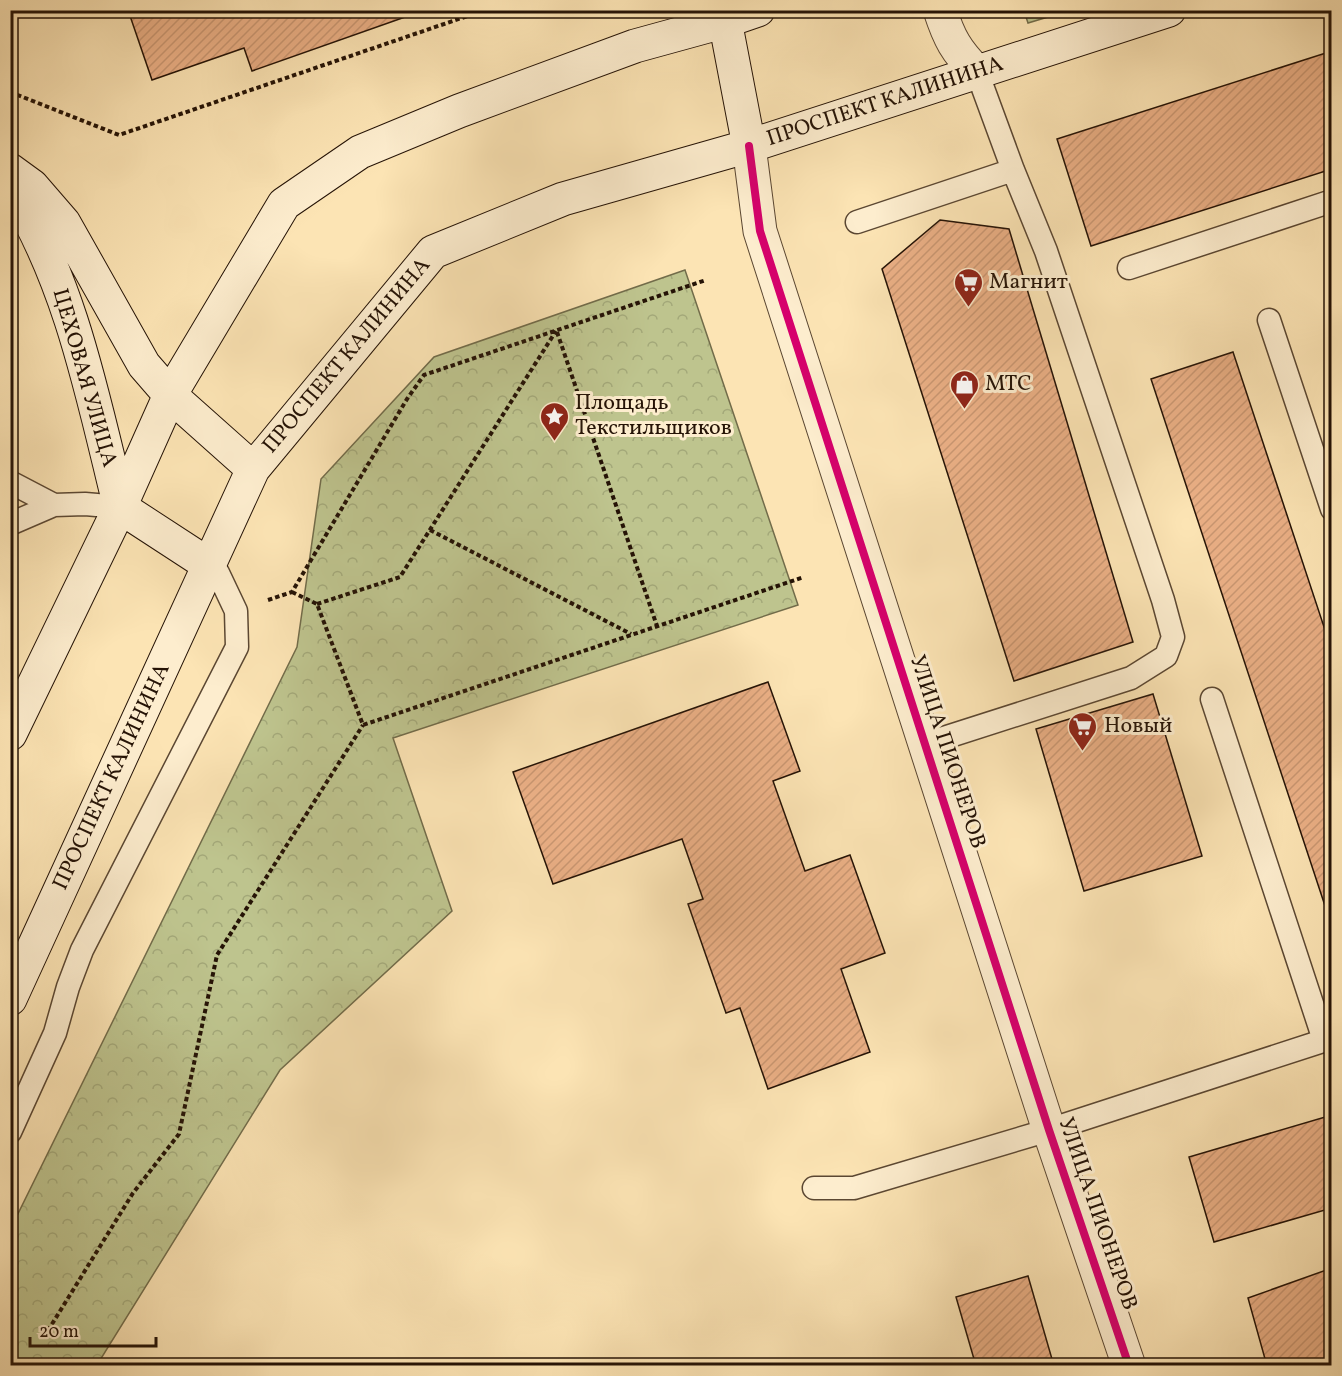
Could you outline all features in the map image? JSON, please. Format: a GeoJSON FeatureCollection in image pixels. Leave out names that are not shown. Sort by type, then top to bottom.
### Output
{"type":"FeatureCollection","features":[{"type":"Feature","properties":{"kind":"main road"},"geometry":{"type":"LineString","coordinates":[[10,734],[120,507],[170,395],[284,204],[360,152],[469,107],[634,46],[725,16],[758,10]]}},
{"type":"Feature","properties":{"kind":"main road"},"geometry":{"type":"LineString","coordinates":[[940,10],[949,36],[960,55],[977,72]]}},
{"type":"Feature","properties":{"kind":"main road","name":"ПРОСПЕКТ КАЛИНИНА"},"geometry":{"type":"LineString","coordinates":[[10,999],[253,469],[433,252],[563,199],[749,146],[1169,10]]}},
{"type":"Feature","properties":{"kind":"main road","name":"УЛИЦА ПИОНЕРОВ"},"geometry":{"type":"LineString","coordinates":[[725,16],[749,146],[760,231],[1049,1130],[1129,1365]]}},
{"type":"Feature","properties":{"kind":"main road","name":"ЦЕХОВАЯ УЛИЦА"},"geometry":{"type":"LineString","coordinates":[[10,170],[32,186],[64,224],[144,365],[170,395],[253,469]]}},
{"type":"Feature","properties":{"kind":"main road","name":"ЦЕХОВАЯ УЛИЦА"},"geometry":{"type":"LineString","coordinates":[[10,186],[22,204],[57,281],[80,346],[120,507]]}},
{"type":"Feature","properties":{"kind":"main road"},"geometry":{"type":"LineString","coordinates":[[120,507],[209,565]]}},
{"type":"Feature","properties":{"kind":"lane"},"geometry":{"type":"LineString","coordinates":[[925,744],[1131,678],[1166,656],[1173,637],[1171,622],[1046,251],[977,72]]}},
{"type":"Feature","properties":{"kind":"lane"},"geometry":{"type":"LineString","coordinates":[[857,222],[1013,170]]}},
{"type":"Feature","properties":{"kind":"lane"},"geometry":{"type":"LineString","coordinates":[[1129,268],[1332,201]]}},
{"type":"Feature","properties":{"kind":"lane"},"geometry":{"type":"LineString","coordinates":[[1269,320],[1332,509]]}},
{"type":"Feature","properties":{"kind":"lane"},"geometry":{"type":"LineString","coordinates":[[10,482],[54,505]]}},
{"type":"Feature","properties":{"kind":"lane"},"geometry":{"type":"LineString","coordinates":[[10,524],[54,505],[85,504],[120,507]]}},
{"type":"Feature","properties":{"kind":"lane"},"geometry":{"type":"LineString","coordinates":[[10,1132],[55,1033],[68,987],[82,950],[237,647],[236,611],[218,573],[209,565]]}},
{"type":"Feature","properties":{"kind":"lane"},"geometry":{"type":"LineString","coordinates":[[814,1188],[854,1188],[1049,1130],[1328,1039],[1212,699]]}},
{"type":"Feature","properties":{"kind":"path"},"geometry":{"type":"LineString","coordinates":[[10,92],[119,135],[485,10]]}},
{"type":"Feature","properties":{"kind":"path"},"geometry":{"type":"LineString","coordinates":[[236,611],[292,592],[407,399],[424,375],[706,280]]}},
{"type":"Feature","properties":{"kind":"path"},"geometry":{"type":"LineString","coordinates":[[317,604],[400,577],[556,330]]}},
{"type":"Feature","properties":{"kind":"path"},"geometry":{"type":"LineString","coordinates":[[556,330],[657,626]]}},
{"type":"Feature","properties":{"kind":"path"},"geometry":{"type":"LineString","coordinates":[[430,530],[632,634]]}},
{"type":"Feature","properties":{"kind":"path"},"geometry":{"type":"LineString","coordinates":[[44,1337],[133,1192],[180,1134],[217,955],[363,725],[804,577]]}},
{"type":"Feature","properties":{"kind":"path"},"geometry":{"type":"LineString","coordinates":[[292,592],[317,604],[363,725]]}},
{"type":"Feature","properties":{"kind":"green space"},"geometry":{"type":"Polygon","coordinates":[[[1024,10],[1068,11],[1028,23],[1024,10]]]}},
{"type":"Feature","properties":{"kind":"green space"},"geometry":{"type":"Polygon","coordinates":[[[685,270],[798,605],[393,738],[452,911],[280,1070],[97,1365],[11,1365],[11,1228],[297,647],[321,479],[434,357],[685,270]]]}},
{"type":"Feature","properties":{"kind":"building"},"geometry":{"type":"Polygon","coordinates":[[[128,10],[425,10],[252,71],[244,48],[152,80],[128,10]]]}},
{"type":"Feature","properties":{"kind":"building"},"geometry":{"type":"Polygon","coordinates":[[[1332,51],[1332,169],[1091,246],[1057,139],[1332,51]]]}},
{"type":"Feature","properties":{"kind":"building"},"geometry":{"type":"Polygon","coordinates":[[[940,220],[1009,229],[1133,642],[1014,681],[882,269],[940,220]]]}},
{"type":"Feature","properties":{"kind":"building"},"geometry":{"type":"Polygon","coordinates":[[[1233,352],[1332,651],[1332,927],[1151,379],[1233,352]]]}},
{"type":"Feature","properties":{"kind":"building"},"geometry":{"type":"Polygon","coordinates":[[[768,682],[800,771],[773,781],[805,871],[850,855],[885,953],[841,969],[870,1052],[768,1089],[740,1008],[726,1013],[688,904],[703,899],[682,839],[553,884],[513,772],[768,682]]]}},
{"type":"Feature","properties":{"kind":"building"},"geometry":{"type":"Polygon","coordinates":[[[1153,694],[1202,856],[1084,891],[1036,729],[1153,694]]]}},
{"type":"Feature","properties":{"kind":"building"},"geometry":{"type":"Polygon","coordinates":[[[1332,1115],[1332,1208],[1214,1242],[1189,1157],[1332,1115]]]}},
{"type":"Feature","properties":{"kind":"building"},"geometry":{"type":"Polygon","coordinates":[[[1332,1268],[1332,1366],[1267,1366],[1248,1298],[1332,1268]]]}},
{"type":"Feature","properties":{"kind":"building"},"geometry":{"type":"Polygon","coordinates":[[[1028,1276],[1054,1366],[976,1366],[956,1297],[1028,1276]]]}},
{"type":"Feature","properties":{"kind":"cycle path"},"geometry":{"type":"LineString","coordinates":[[749,146],[760,231],[1049,1130],[1129,1366]]}},
{"type":"Feature","properties":{"kind":"place","name":"Магнит"},"geometry":{"type":"Point","coordinates":[968,308]}},
{"type":"Feature","properties":{"kind":"place","name":"МТС"},"geometry":{"type":"Point","coordinates":[964,410]}},
{"type":"Feature","properties":{"kind":"place","name":"Площадь Текстильщиков"},"geometry":{"type":"Point","coordinates":[554,442]}},
{"type":"Feature","properties":{"kind":"place","name":"Новый"},"geometry":{"type":"Point","coordinates":[1083,752]}}]}
